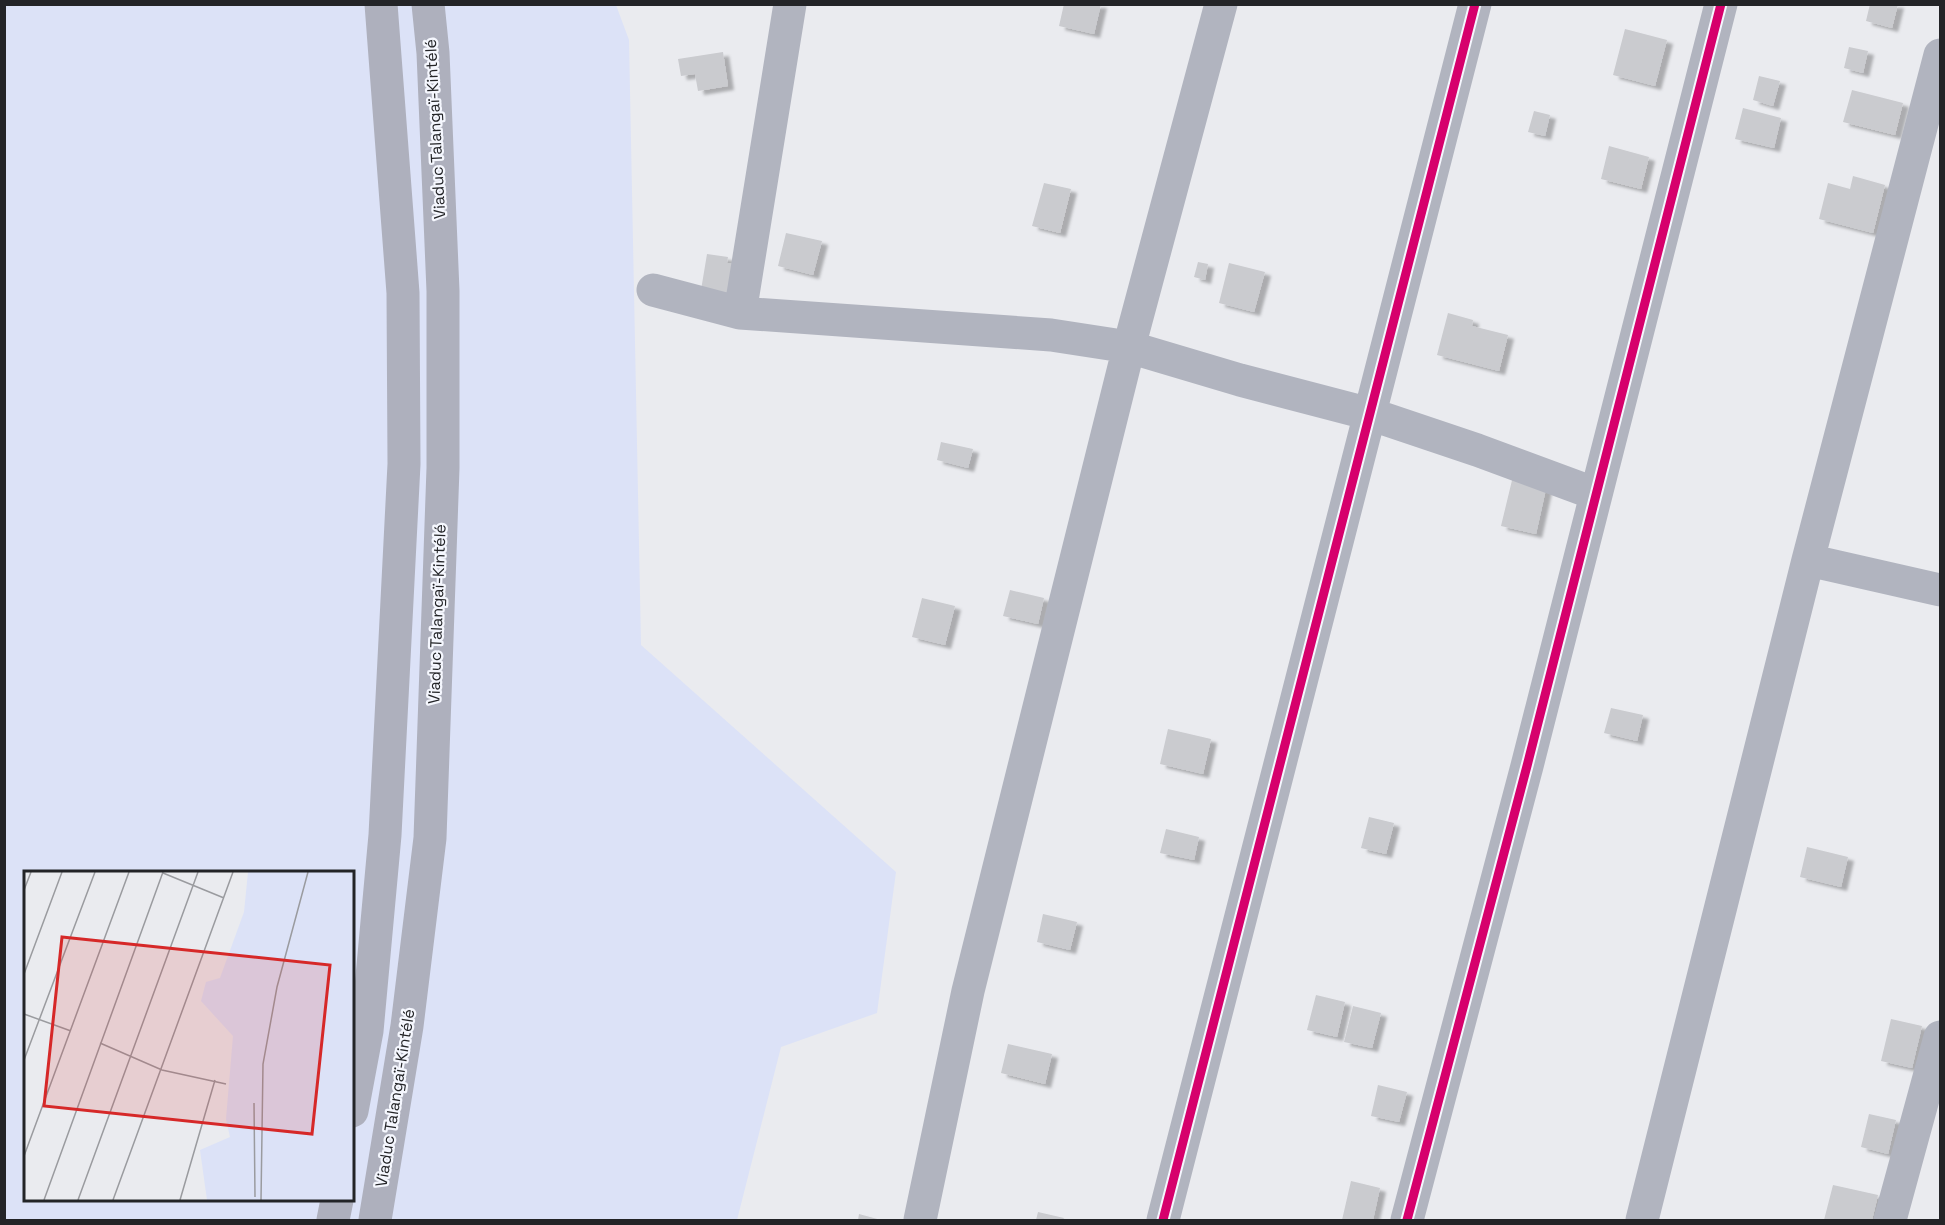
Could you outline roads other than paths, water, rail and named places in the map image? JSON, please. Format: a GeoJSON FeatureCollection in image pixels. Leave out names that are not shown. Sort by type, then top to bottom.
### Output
{"type":"FeatureCollection","features":[{"type":"Feature","properties":{"kind":"highway"},"geometry":{"type":"LineString","coordinates":[[354,1099],[366,1031],[385,836],[404,464],[403,293],[381,4]]}},
{"type":"Feature","properties":{"kind":"highway","name":"Viaduc Talangaï-Kintélé"},"geometry":{"type":"LineString","coordinates":[[375,1221],[407,1026],[430,838],[442,468],[442,291],[433,53],[428,4]]}},
{"type":"Feature","properties":{"kind":"highway"},"geometry":{"type":"LineString","coordinates":[[333,1221],[337,1201]]}},
{"type":"Feature","properties":{"kind":"street"},"geometry":{"type":"LineString","coordinates":[[740,313],[790,4]]}},
{"type":"Feature","properties":{"kind":"street"},"geometry":{"type":"LineString","coordinates":[[920,1221],[968,991],[1129,347],[1221,4]]}},
{"type":"Feature","properties":{"kind":"street"},"geometry":{"type":"LineString","coordinates":[[1163,1221],[1475,4]]}},
{"type":"Feature","properties":{"kind":"street"},"geometry":{"type":"LineString","coordinates":[[1407,1221],[1721,4]]}},
{"type":"Feature","properties":{"kind":"street"},"geometry":{"type":"LineString","coordinates":[[1641,1221],[1808,560],[1941,55]]}},
{"type":"Feature","properties":{"kind":"street"},"geometry":{"type":"LineString","coordinates":[[653,290],[740,313],[1051,335],[1129,347],[1240,380],[1370,414],[1478,450],[1596,494]]}},
{"type":"Feature","properties":{"kind":"street"},"geometry":{"type":"LineString","coordinates":[[1808,560],[1941,590]]}},
{"type":"Feature","properties":{"kind":"street"},"geometry":{"type":"LineString","coordinates":[[1890,1221],[1941,1037]]}}]}
